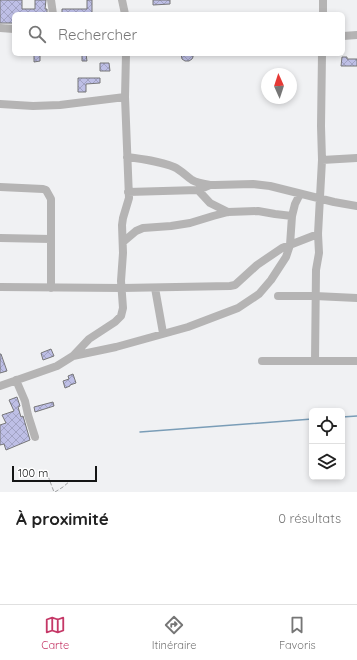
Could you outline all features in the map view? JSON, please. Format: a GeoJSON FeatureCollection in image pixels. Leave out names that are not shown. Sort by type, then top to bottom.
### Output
{"type":"FeatureCollection","features":[{"type":"Feature","properties":{"kind":"street"},"geometry":{"type":"LineString","coordinates":[[51,0],[53,12]]}},
{"type":"Feature","properties":{"kind":"street"},"geometry":{"type":"LineString","coordinates":[[122,0],[125,12]]}},
{"type":"Feature","properties":{"kind":"street"},"geometry":{"type":"LineString","coordinates":[[323,0],[323,12]]}},
{"type":"Feature","properties":{"kind":"street"},"geometry":{"type":"LineString","coordinates":[[0,28],[12,30]]}},
{"type":"Feature","properties":{"kind":"street"},"geometry":{"type":"LineString","coordinates":[[345,36],[357,36]]}},
{"type":"Feature","properties":{"kind":"street"},"geometry":{"type":"LineString","coordinates":[[0,386],[57,366],[73,356],[89,339],[116,322],[121,316],[123,308],[122,225],[129,198],[125,97],[126,56]]}},
{"type":"Feature","properties":{"kind":"street"},"geometry":{"type":"LineString","coordinates":[[315,361],[315,296],[316,270],[319,253],[318,234],[322,160],[322,56]]}},
{"type":"Feature","properties":{"kind":"street"},"geometry":{"type":"LineString","coordinates":[[0,104],[33,106],[60,105],[125,97]]}},
{"type":"Feature","properties":{"kind":"street"},"geometry":{"type":"LineString","coordinates":[[127,158],[148,160],[167,165],[175,168],[200,184],[253,184],[270,186],[334,202],[357,206]]}},
{"type":"Feature","properties":{"kind":"street"},"geometry":{"type":"LineString","coordinates":[[322,160],[357,158]]}},
{"type":"Feature","properties":{"kind":"street"},"geometry":{"type":"LineString","coordinates":[[128,192],[198,190],[210,185]]}},
{"type":"Feature","properties":{"kind":"street"},"geometry":{"type":"LineString","coordinates":[[0,187],[43,189],[46,190],[51,199],[52,288]]}},
{"type":"Feature","properties":{"kind":"street"},"geometry":{"type":"LineString","coordinates":[[198,190],[210,202],[228,212]]}},
{"type":"Feature","properties":{"kind":"street"},"geometry":{"type":"LineString","coordinates":[[73,356],[116,347],[188,327],[238,308],[259,294],[271,280],[286,257],[290,245],[292,216],[295,204],[300,194]]}},
{"type":"Feature","properties":{"kind":"street"},"geometry":{"type":"LineString","coordinates":[[123,242],[143,228],[190,223],[228,212],[258,211],[292,216]]}},
{"type":"Feature","properties":{"kind":"street"},"geometry":{"type":"LineString","coordinates":[[0,287],[155,288],[235,285],[257,265],[282,248],[318,234]]}},
{"type":"Feature","properties":{"kind":"street"},"geometry":{"type":"LineString","coordinates":[[0,238],[52,239]]}},
{"type":"Feature","properties":{"kind":"street"},"geometry":{"type":"LineString","coordinates":[[155,288],[163,333]]}},
{"type":"Feature","properties":{"kind":"street"},"geometry":{"type":"LineString","coordinates":[[278,296],[357,298]]}},
{"type":"Feature","properties":{"kind":"street"},"geometry":{"type":"LineString","coordinates":[[262,361],[357,361]]}},
{"type":"Feature","properties":{"kind":"street"},"geometry":{"type":"LineString","coordinates":[[16,380],[25,401],[35,437]]}},
{"type":"Feature","properties":{"kind":"path"},"geometry":{"type":"LineString","coordinates":[[48,476],[54,492],[63,487],[70,480]]}},
{"type":"Feature","properties":{"kind":"building"},"geometry":{"type":"Polygon","coordinates":[[[0,0],[22,0],[22,9],[35,9],[35,0],[46,0],[45,9],[47,9],[47,12],[12,12],[12,23],[0,23],[0,0]]]}},
{"type":"Feature","properties":{"kind":"building"},"geometry":{"type":"Polygon","coordinates":[[[87,0],[92,0],[92,12],[62,12],[62,9],[87,9],[87,0]]]}},
{"type":"Feature","properties":{"kind":"building"},"geometry":{"type":"Polygon","coordinates":[[[153,0],[170,0],[170,4],[153,5],[153,0]]]}},
{"type":"Feature","properties":{"kind":"building"},"geometry":{"type":"Polygon","coordinates":[[[34,56],[40,56],[40,61],[34,62],[34,56]]]}},
{"type":"Feature","properties":{"kind":"building"},"geometry":{"type":"Polygon","coordinates":[[[82,56],[86,56],[87,61],[82,61],[82,56]]]}},
{"type":"Feature","properties":{"kind":"building"},"geometry":{"type":"Polygon","coordinates":[[[181,56],[193,56],[189,61],[182,59],[181,56]]]}},
{"type":"Feature","properties":{"kind":"building"},"geometry":{"type":"Polygon","coordinates":[[[342,57],[347,57],[347,59],[357,59],[357,66],[341,66],[342,57]]]}},
{"type":"Feature","properties":{"kind":"building"},"geometry":{"type":"Polygon","coordinates":[[[100,63],[109,63],[110,71],[100,71],[100,63]]]}},
{"type":"Feature","properties":{"kind":"building"},"geometry":{"type":"Polygon","coordinates":[[[78,78],[100,78],[100,83],[86,84],[86,92],[78,92],[78,78]]]}},
{"type":"Feature","properties":{"kind":"building"},"geometry":{"type":"Polygon","coordinates":[[[51,349],[54,356],[43,360],[41,353],[51,349]]]}},
{"type":"Feature","properties":{"kind":"building"},"geometry":{"type":"Polygon","coordinates":[[[0,354],[7,371],[0,373],[0,354]]]}},
{"type":"Feature","properties":{"kind":"building"},"geometry":{"type":"Polygon","coordinates":[[[73,374],[76,383],[65,388],[63,381],[69,379],[68,376],[73,374]]]}},
{"type":"Feature","properties":{"kind":"building"},"geometry":{"type":"Polygon","coordinates":[[[17,397],[21,417],[23,416],[30,440],[6,450],[4,444],[0,445],[0,425],[6,423],[2,415],[14,411],[9,400],[17,397]]]}},
{"type":"Feature","properties":{"kind":"building"},"geometry":{"type":"Polygon","coordinates":[[[53,402],[54,406],[35,412],[34,407],[53,402]]]}},
{"type":"Feature","properties":{"kind":"waterway"},"geometry":{"type":"LineString","coordinates":[[345,417],[357,416]]}},
{"type":"Feature","properties":{"kind":"waterway"},"geometry":{"type":"LineString","coordinates":[[140,432],[309,419]]}}]}
